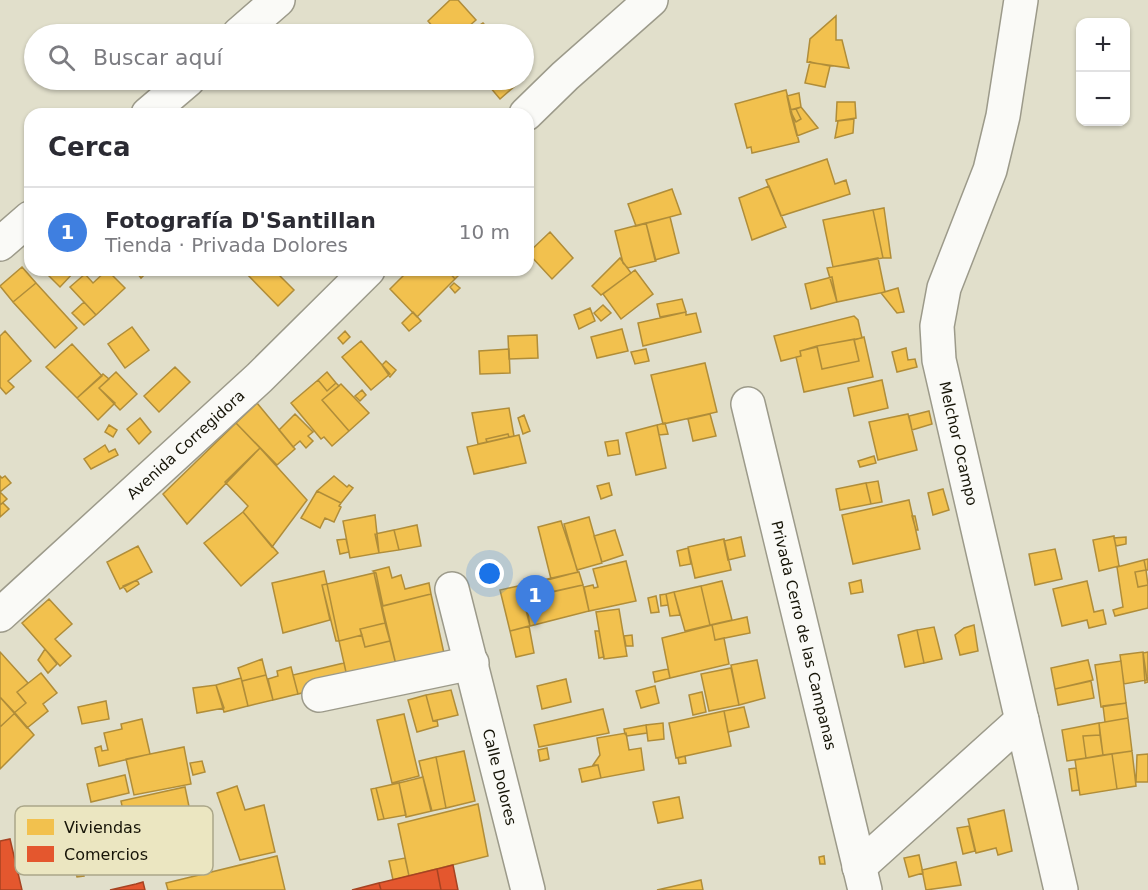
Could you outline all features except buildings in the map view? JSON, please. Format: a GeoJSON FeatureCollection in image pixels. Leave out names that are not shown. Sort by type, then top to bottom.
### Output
{"type":"FeatureCollection","features":[{"type":"Feature","properties":{"kind":"street"},"geometry":{"type":"LineString","coordinates":[[250,24],[278,0]]}},
{"type":"Feature","properties":{"kind":"street"},"geometry":{"type":"LineString","coordinates":[[532,108],[651,0]]}},
{"type":"Feature","properties":{"kind":"street","name":"Melchor Ocampo"},"geometry":{"type":"LineString","coordinates":[[1021,0],[1003,116],[990,170],[944,288],[937,326],[939,360],[1061,890]]}},
{"type":"Feature","properties":{"kind":"street"},"geometry":{"type":"LineString","coordinates":[[155,108],[176,90]]}},
{"type":"Feature","properties":{"kind":"street"},"geometry":{"type":"LineString","coordinates":[[0,244],[24,223]]}},
{"type":"Feature","properties":{"kind":"street","name":"Avenida Corregidora"},"geometry":{"type":"LineString","coordinates":[[0,615],[259,378],[362,276]]}},
{"type":"Feature","properties":{"kind":"street","name":"Privada Cerro de las Campanas"},"geometry":{"type":"LineString","coordinates":[[748,404],[862,879]]}},
{"type":"Feature","properties":{"kind":"street","name":"Calle Dolores"},"geometry":{"type":"LineString","coordinates":[[452,589],[528,890]]}},
{"type":"Feature","properties":{"kind":"street"},"geometry":{"type":"LineString","coordinates":[[319,695],[472,663]]}},
{"type":"Feature","properties":{"kind":"street"},"geometry":{"type":"LineString","coordinates":[[862,879],[1022,720]]}},
{"type":"Feature","properties":{"kind":"place","name":"Fotografía D'Santillan"},"geometry":{"type":"Point","coordinates":[535,625]}}]}
